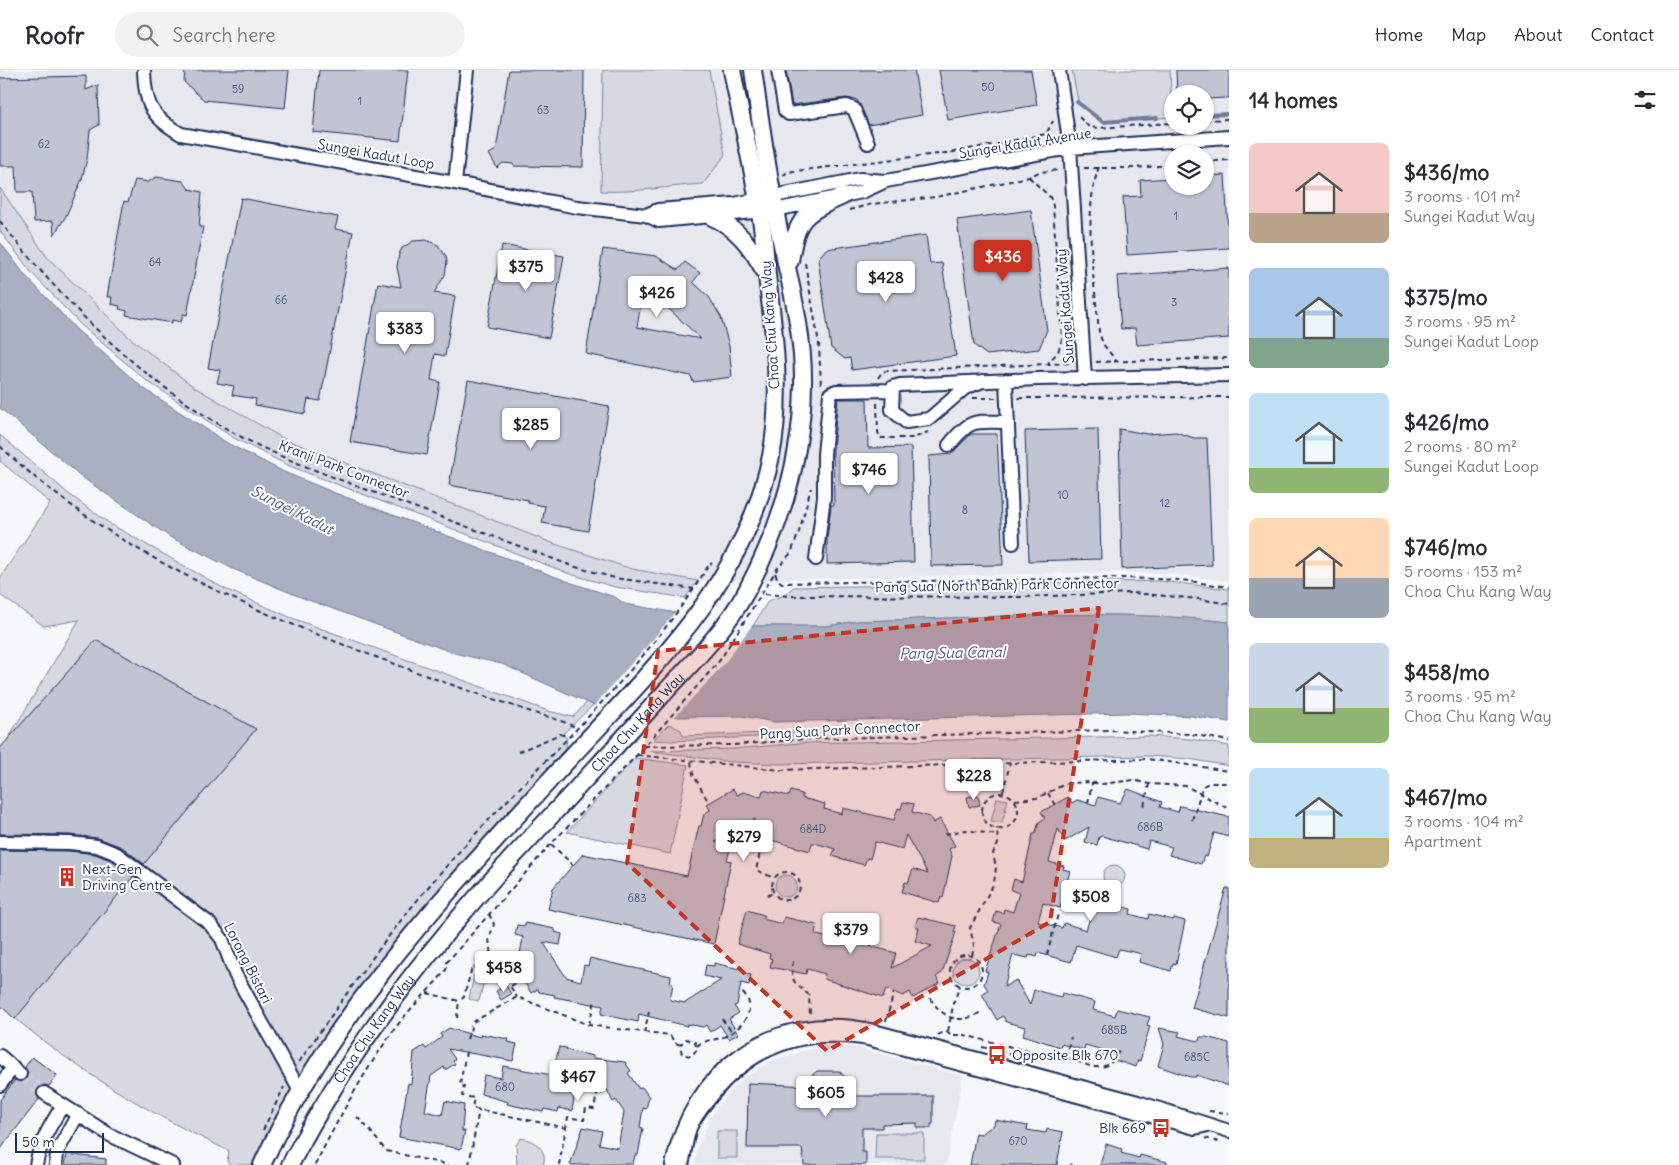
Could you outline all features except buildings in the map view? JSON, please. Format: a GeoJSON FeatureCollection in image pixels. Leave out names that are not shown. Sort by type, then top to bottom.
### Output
{"type":"FeatureCollection","features":[{"type":"Feature","properties":{"kind":"main road"},"geometry":{"type":"LineString","coordinates":[[732,70],[766,205]]}},
{"type":"Feature","properties":{"kind":"main road"},"geometry":{"type":"LineString","coordinates":[[753,70],[766,205]]}},
{"type":"Feature","properties":{"kind":"main road"},"geometry":{"type":"LineString","coordinates":[[789,268],[794,236],[805,216],[816,208],[844,203]]}},
{"type":"Feature","properties":{"kind":"main road","name":"Choa Chu Kang Way"},"geometry":{"type":"LineString","coordinates":[[290,1165],[326,1100],[370,1031],[438,941],[509,861],[692,663],[740,601],[775,533],[789,490],[796,456],[803,384],[801,345],[789,268],[766,205]]}},
{"type":"Feature","properties":{"kind":"main road","name":"Choa Chu Kang Way"},"geometry":{"type":"LineString","coordinates":[[262,1165],[300,1091],[377,976],[417,926],[464,873],[664,655],[728,571],[747,532],[771,454],[776,367],[767,276],[766,205]]}},
{"type":"Feature","properties":{"kind":"main road"},"geometry":{"type":"LineString","coordinates":[[712,218],[728,223],[754,250],[767,276]]}},
{"type":"Feature","properties":{"kind":"main road"},"geometry":{"type":"LineString","coordinates":[[464,873],[491,859],[499,858],[509,861]]}},
{"type":"Feature","properties":{"kind":"street","name":"Sungei Kadut Loop"},"geometry":{"type":"LineString","coordinates":[[144,70],[147,104],[161,124],[181,134],[578,207],[646,215],[659,221],[712,218],[766,205]]}},
{"type":"Feature","properties":{"kind":"street"},"geometry":{"type":"LineString","coordinates":[[455,183],[467,70]]}},
{"type":"Feature","properties":{"kind":"street"},"geometry":{"type":"LineString","coordinates":[[778,70],[785,111],[789,114],[847,106],[854,109],[868,143]]}},
{"type":"Feature","properties":{"kind":"street","name":"Sungei Kadut Way"},"geometry":{"type":"LineString","coordinates":[[1059,70],[1070,148],[1085,379],[1229,375]]}},
{"type":"Feature","properties":{"kind":"street","name":"Sungei Kadut Avenue"},"geometry":{"type":"LineString","coordinates":[[766,205],[844,203],[886,181],[1070,148],[1229,137]]}},
{"type":"Feature","properties":{"kind":"street","name":"Sungei Kadut Avenue"},"geometry":{"type":"LineString","coordinates":[[766,205],[860,179],[886,181]]}},
{"type":"Feature","properties":{"kind":"street","name":"Sungei Kadut Loop"},"geometry":{"type":"LineString","coordinates":[[646,215],[658,210],[766,205]]}},
{"type":"Feature","properties":{"kind":"street"},"geometry":{"type":"LineString","coordinates":[[982,381],[965,388],[929,420],[906,422],[892,410],[892,390],[895,385],[900,385],[982,381],[1006,380],[1085,379]]}},
{"type":"Feature","properties":{"kind":"street"},"geometry":{"type":"LineString","coordinates":[[1006,380],[1013,543]]}},
{"type":"Feature","properties":{"kind":"street"},"geometry":{"type":"LineString","coordinates":[[816,559],[824,497],[824,454],[830,394],[836,391],[892,390]]}},
{"type":"Feature","properties":{"kind":"street"},"geometry":{"type":"LineString","coordinates":[[949,445],[966,425],[973,422],[1008,422]]}},
{"type":"Feature","properties":{"kind":"street","name":"Lorong Bistari"},"geometry":{"type":"LineString","coordinates":[[0,842],[70,843],[104,849],[117,854],[209,923],[222,939],[234,974],[300,1091]]}},
{"type":"Feature","properties":{"kind":"street"},"geometry":{"type":"LineString","coordinates":[[672,1165],[684,1122],[703,1091],[721,1070],[745,1050],[759,1042],[797,1028],[817,1026],[840,1025],[870,1030],[1138,1102],[1194,1118],[1208,1125],[1229,1131]]}},
{"type":"Feature","properties":{"kind":"street"},"geometry":{"type":"LineString","coordinates":[[682,1165],[691,1126],[704,1106],[734,1072],[764,1051],[800,1038],[819,1034],[868,1039],[1195,1128],[1208,1125]]}},
{"type":"Feature","properties":{"kind":"street"},"geometry":{"type":"LineString","coordinates":[[0,1056],[16,1070],[0,1085]]}},
{"type":"Feature","properties":{"kind":"street"},"geometry":{"type":"LineString","coordinates":[[44,1093],[110,1135],[173,1165]]}},
{"type":"Feature","properties":{"kind":"street"},"geometry":{"type":"LineString","coordinates":[[36,1165],[38,1153],[49,1126],[63,1105]]}},
{"type":"Feature","properties":{"kind":"street"},"geometry":{"type":"LineString","coordinates":[[56,1165],[57,1152],[78,1114]]}},
{"type":"Feature","properties":{"kind":"path"},"geometry":{"type":"LineString","coordinates":[[1214,120],[1229,119]]}},
{"type":"Feature","properties":{"kind":"path"},"geometry":{"type":"LineString","coordinates":[[1083,123],[1089,127],[1100,128],[1164,124]]}},
{"type":"Feature","properties":{"kind":"path"},"geometry":{"type":"LineString","coordinates":[[779,179],[787,172],[954,152],[1046,134],[1052,127]]}},
{"type":"Feature","properties":{"kind":"path"},"geometry":{"type":"LineString","coordinates":[[1214,161],[1229,160]]}},
{"type":"Feature","properties":{"kind":"path"},"geometry":{"type":"LineString","coordinates":[[844,203],[872,204],[936,197],[1029,177],[1039,172],[1071,168],[1133,168],[1164,166]]}},
{"type":"Feature","properties":{"kind":"path"},"geometry":{"type":"LineString","coordinates":[[1099,167],[1093,182],[1091,197],[1092,250],[1099,332],[1103,344],[1117,362]]}},
{"type":"Feature","properties":{"kind":"path"},"geometry":{"type":"LineString","coordinates":[[1029,177],[1050,197],[1053,206],[1062,339],[1058,352],[1047,364]]}},
{"type":"Feature","properties":{"kind":"path","name":"Kranji Park Connector"},"geometry":{"type":"LineString","coordinates":[[0,221],[37,269],[86,322],[150,376],[185,402],[234,433],[289,460],[572,566],[615,578],[694,589]]}},
{"type":"Feature","properties":{"kind":"path"},"geometry":{"type":"LineString","coordinates":[[934,427],[914,438],[880,438],[878,432],[878,376],[887,371],[1229,358]]}},
{"type":"Feature","properties":{"kind":"path"},"geometry":{"type":"LineString","coordinates":[[969,399],[1229,397]]}},
{"type":"Feature","properties":{"kind":"path"},"geometry":{"type":"LineString","coordinates":[[0,446],[57,496],[132,546],[186,577],[229,598],[442,681],[592,732]]}},
{"type":"Feature","properties":{"kind":"path"},"geometry":{"type":"LineString","coordinates":[[580,723],[656,641],[691,594],[710,563]]}},
{"type":"Feature","properties":{"kind":"path"},"geometry":{"type":"LineString","coordinates":[[315,1165],[339,1117],[391,1035],[420,998],[427,993],[446,970],[447,962],[551,844],[637,755],[720,660],[764,594],[777,569]]}},
{"type":"Feature","properties":{"kind":"path"},"geometry":{"type":"LineString","coordinates":[[775,572],[778,580],[782,583],[1125,578],[1182,580],[1229,587]]}},
{"type":"Feature","properties":{"kind":"path","name":"Pang Sua (North Bank) Park Connector"},"geometry":{"type":"LineString","coordinates":[[764,594],[791,596],[1024,597],[1133,593],[1199,599],[1229,604]]}},
{"type":"Feature","properties":{"kind":"path","name":"Pang Sua Park Connector"},"geometry":{"type":"LineString","coordinates":[[644,746],[734,745],[806,739],[1109,730],[1190,734],[1229,741]]}},
{"type":"Feature","properties":{"kind":"path"},"geometry":{"type":"LineString","coordinates":[[518,752],[560,734],[568,736]]}},
{"type":"Feature","properties":{"kind":"path"},"geometry":{"type":"LineString","coordinates":[[637,755],[781,770],[1148,759],[1229,771]]}},
{"type":"Feature","properties":{"kind":"path"},"geometry":{"type":"LineString","coordinates":[[691,762],[693,774],[709,803]]}},
{"type":"Feature","properties":{"kind":"path"},"geometry":{"type":"LineString","coordinates":[[1002,793],[1010,763]]}},
{"type":"Feature","properties":{"kind":"path"},"geometry":{"type":"LineString","coordinates":[[1014,800],[1018,813],[1016,820],[1011,825],[997,828],[986,821],[982,808],[989,796],[1002,793],[1014,800],[1037,798],[1064,784],[1092,784],[1134,780],[1149,784],[1176,785],[1199,792],[1208,800],[1229,809]]}},
{"type":"Feature","properties":{"kind":"path"},"geometry":{"type":"LineString","coordinates":[[1192,820],[1199,792],[1203,786],[1209,783],[1229,784]]}},
{"type":"Feature","properties":{"kind":"path"},"geometry":{"type":"LineString","coordinates":[[1088,803],[1092,784]]}},
{"type":"Feature","properties":{"kind":"path"},"geometry":{"type":"LineString","coordinates":[[1144,806],[1149,784]]}},
{"type":"Feature","properties":{"kind":"path"},"geometry":{"type":"LineString","coordinates":[[1048,793],[1056,807]]}},
{"type":"Feature","properties":{"kind":"path"},"geometry":{"type":"LineString","coordinates":[[972,956],[974,945],[970,928],[994,883],[996,868],[993,853],[998,835],[997,828]]}},
{"type":"Feature","properties":{"kind":"path"},"geometry":{"type":"LineString","coordinates":[[945,834],[966,830],[998,835]]}},
{"type":"Feature","properties":{"kind":"path"},"geometry":{"type":"LineString","coordinates":[[762,837],[763,840],[756,870],[774,878]]}},
{"type":"Feature","properties":{"kind":"path"},"geometry":{"type":"LineString","coordinates":[[551,844],[573,865]]}},
{"type":"Feature","properties":{"kind":"path"},"geometry":{"type":"LineString","coordinates":[[788,872],[795,875],[800,888],[791,899],[785,900],[773,893],[772,885],[774,878],[780,873],[788,872]]}},
{"type":"Feature","properties":{"kind":"path"},"geometry":{"type":"LineString","coordinates":[[767,896],[773,893]]}},
{"type":"Feature","properties":{"kind":"path"},"geometry":{"type":"LineString","coordinates":[[489,914],[494,924],[488,947],[491,957],[517,997],[589,1025],[611,1028]]}},
{"type":"Feature","properties":{"kind":"path"},"geometry":{"type":"LineString","coordinates":[[1046,955],[1058,914]]}},
{"type":"Feature","properties":{"kind":"path"},"geometry":{"type":"LineString","coordinates":[[960,956],[972,956],[980,963],[982,974],[976,983],[966,987],[960,986],[951,977],[951,965],[960,956]]}},
{"type":"Feature","properties":{"kind":"path"},"geometry":{"type":"LineString","coordinates":[[793,960],[793,980],[796,986],[808,995],[810,1017]]}},
{"type":"Feature","properties":{"kind":"path"},"geometry":{"type":"LineString","coordinates":[[427,993],[459,1000],[464,997],[472,967],[501,972]]}},
{"type":"Feature","properties":{"kind":"path"},"geometry":{"type":"LineString","coordinates":[[510,987],[525,977]]}},
{"type":"Feature","properties":{"kind":"path"},"geometry":{"type":"LineString","coordinates":[[948,1031],[952,1019],[954,1000],[960,986]]}},
{"type":"Feature","properties":{"kind":"path"},"geometry":{"type":"LineString","coordinates":[[680,1045],[682,1054],[690,1056],[703,1041],[725,1037],[732,1032],[747,1017],[750,1010],[746,995],[740,990]]}},
{"type":"Feature","properties":{"kind":"path"},"geometry":{"type":"LineString","coordinates":[[885,1024],[894,992]]}},
{"type":"Feature","properties":{"kind":"path"},"geometry":{"type":"LineString","coordinates":[[467,1039],[473,1022],[517,997]]}},
{"type":"Feature","properties":{"kind":"path"},"geometry":{"type":"LineString","coordinates":[[930,998],[937,1009],[952,1019],[964,1019],[981,1012]]}},
{"type":"Feature","properties":{"kind":"path"},"geometry":{"type":"LineString","coordinates":[[457,1018],[459,1000]]}},
{"type":"Feature","properties":{"kind":"path"},"geometry":{"type":"LineString","coordinates":[[589,1025],[595,1000]]}},
{"type":"Feature","properties":{"kind":"path"},"geometry":{"type":"LineString","coordinates":[[644,1032],[649,1012]]}},
{"type":"Feature","properties":{"kind":"path"},"geometry":{"type":"LineString","coordinates":[[722,1019],[732,1032]]}},
{"type":"Feature","properties":{"kind":"path"},"geometry":{"type":"LineString","coordinates":[[617,1029],[670,1035],[674,1042],[680,1045]]}},
{"type":"Feature","properties":{"kind":"path"},"geometry":{"type":"LineString","coordinates":[[948,1031],[954,1037],[964,1035],[1027,1051],[1066,1057],[1082,1065],[1102,1067],[1116,1059],[1120,1050]]}},
{"type":"Feature","properties":{"kind":"path"},"geometry":{"type":"LineString","coordinates":[[937,1038],[942,1032],[948,1031]]}},
{"type":"Feature","properties":{"kind":"path"},"geometry":{"type":"LineString","coordinates":[[1066,1057],[1072,1037]]}},
{"type":"Feature","properties":{"kind":"path"},"geometry":{"type":"LineString","coordinates":[[680,1045],[686,1039],[691,1039],[697,1046]]}},
{"type":"Feature","properties":{"kind":"path"},"geometry":{"type":"LineString","coordinates":[[466,1052],[460,1084],[464,1086],[462,1096],[474,1098],[472,1108],[566,1128]]}},
{"type":"Feature","properties":{"kind":"path"},"geometry":{"type":"LineString","coordinates":[[559,1165],[568,1117],[584,1120],[586,1108],[594,1109],[600,1078]]}},
{"type":"Feature","properties":{"kind":"path"},"geometry":{"type":"LineString","coordinates":[[469,1165],[479,1109]]}},
{"type":"Feature","properties":{"kind":"path"},"geometry":{"type":"LineString","coordinates":[[357,1117],[386,1151],[449,1165]]}},
{"type":"Feature","properties":{"kind":"path"},"geometry":{"type":"LineString","coordinates":[[1201,1138],[1229,1144]]}},
{"type":"Feature","properties":{"kind":"highlighted area"},"geometry":{"type":"Polygon","coordinates":[[[1099,608],[1050,922],[827,1051],[627,863],[658,651],[1099,608]]]}},
{"type":"Feature","properties":{"kind":"shaded area"},"geometry":{"type":"Polygon","coordinates":[[[0,70],[1229,70],[1229,581],[1171,574],[1118,572],[698,581],[632,569],[552,543],[284,439],[194,387],[130,338],[47,257],[0,188],[0,70]]]}},
{"type":"Feature","properties":{"kind":"shaded area"},"geometry":{"type":"Polygon","coordinates":[[[603,70],[709,70],[725,155],[703,184],[639,190],[601,191],[603,70]]]}},
{"type":"Feature","properties":{"kind":"shaded area"},"geometry":{"type":"Polygon","coordinates":[[[1072,70],[1170,70],[1171,85],[1164,85],[1164,118],[1103,122],[1078,101],[1072,70]]]}},
{"type":"Feature","properties":{"kind":"shaded area"},"geometry":{"type":"Polygon","coordinates":[[[0,188],[47,257],[130,338],[194,387],[284,439],[552,543],[632,569],[698,581],[685,598],[615,587],[570,574],[287,465],[232,437],[147,381],[81,325],[31,272],[0,231],[0,188]]]}},
{"type":"Feature","properties":{"kind":"shaded area"},"geometry":{"type":"Polygon","coordinates":[[[0,435],[70,495],[112,525],[225,589],[292,618],[548,711],[573,717],[587,702],[593,705],[563,734],[567,738],[566,748],[434,894],[352,996],[282,1106],[254,1165],[231,1165],[227,1162],[229,1151],[138,1104],[109,1086],[53,1048],[0,1005],[0,752],[79,620],[44,626],[0,595],[0,578],[50,503],[0,461],[0,435]]]}},
{"type":"Feature","properties":{"kind":"shaded area"},"geometry":{"type":"Polygon","coordinates":[[[1160,581],[1229,589],[1229,622],[1137,616],[1044,615],[858,621],[827,626],[753,626],[768,601],[782,596],[794,587],[1160,581]]]}},
{"type":"Feature","properties":{"kind":"shaded area"},"geometry":{"type":"Polygon","coordinates":[[[669,724],[681,730],[683,736],[800,732],[799,735],[673,741],[653,740],[669,724]]]}},
{"type":"Feature","properties":{"kind":"shaded area"},"geometry":{"type":"Polygon","coordinates":[[[1150,736],[1190,739],[1229,746],[1229,766],[1189,759],[1148,756],[781,764],[732,762],[649,751],[734,749],[800,743],[1150,736]]]}},
{"type":"Feature","properties":{"kind":"shaded area"},"geometry":{"type":"Polygon","coordinates":[[[635,758],[688,765],[670,854],[567,832],[635,758]]]}},
{"type":"Feature","properties":{"kind":"shaded area"},"geometry":{"type":"Polygon","coordinates":[[[997,798],[1008,800],[1002,823],[991,821],[997,798]]]}},
{"type":"Feature","properties":{"kind":"shaded area"},"geometry":{"type":"Polygon","coordinates":[[[1110,865],[1118,865],[1125,872],[1125,880],[1118,887],[1110,887],[1103,880],[1103,872],[1110,865]]]}},
{"type":"Feature","properties":{"kind":"shaded area"},"geometry":{"type":"Polygon","coordinates":[[[786,875],[794,878],[797,886],[794,894],[786,897],[778,894],[775,886],[778,878],[786,875]]]}},
{"type":"Feature","properties":{"kind":"shaded area"},"geometry":{"type":"Polygon","coordinates":[[[966,958],[975,962],[979,971],[975,980],[966,984],[957,980],[953,971],[957,962],[966,958]]]}},
{"type":"Feature","properties":{"kind":"shaded area"},"geometry":{"type":"Polygon","coordinates":[[[474,975],[485,977],[479,1001],[469,999],[474,975]]]}},
{"type":"Feature","properties":{"kind":"shaded area"},"geometry":{"type":"Polygon","coordinates":[[[821,1046],[854,1047],[963,1076],[946,1165],[694,1165],[698,1146],[712,1115],[733,1088],[744,1078],[773,1060],[821,1046]]]}},
{"type":"Feature","properties":{"kind":"shaded area"},"geometry":{"type":"Polygon","coordinates":[[[717,1131],[737,1131],[737,1158],[717,1158],[717,1131]]]}},
{"type":"Feature","properties":{"kind":"shaded area"},"geometry":{"type":"Polygon","coordinates":[[[876,1133],[924,1133],[924,1159],[875,1159],[876,1133]]]}},
{"type":"Feature","properties":{"kind":"shaded area"},"geometry":{"type":"Polygon","coordinates":[[[521,1138],[535,1143],[542,1150],[544,1155],[543,1165],[517,1165],[516,1145],[521,1138]]]}},
{"type":"Feature","properties":{"kind":"water"},"geometry":{"type":"Polygon","coordinates":[[[0,242],[25,275],[77,330],[143,388],[229,444],[284,472],[335,493],[572,583],[615,597],[625,604],[753,626],[827,626],[858,621],[1044,615],[1137,616],[1229,622],[1229,722],[1191,716],[1129,713],[774,722],[742,716],[679,717],[593,705],[502,664],[454,653],[303,598],[233,569],[170,537],[83,478],[0,408],[0,242]]]}},
{"type":"Feature","properties":{"kind":"pier"},"geometry":{"type":"Polygon","coordinates":[[[676,611],[753,624],[724,664],[673,719],[592,708],[653,639],[676,611]]]}},
{"type":"Feature","properties":{"kind":"waterway"},"geometry":{"type":"LineString","coordinates":[[1077,102],[1103,122],[1157,118]]}},
{"type":"Feature","properties":{"kind":"waterway"},"geometry":{"type":"LineString","coordinates":[[1214,115],[1229,114]]}},
{"type":"Feature","properties":{"kind":"tunnel"},"geometry":{"type":"LineString","coordinates":[[20,1074],[44,1093]]}},
{"type":"Feature","properties":{"kind":"tunnel"},"geometry":{"type":"LineString","coordinates":[[150,1165],[164,1161]]}},
{"type":"Feature","properties":{"kind":"place","name":"Next-Gen Driving Centre"},"geometry":{"type":"Point","coordinates":[67,877]}},
{"type":"Feature","properties":{"kind":"place","name":"Opposite Blk 670"},"geometry":{"type":"Point","coordinates":[997,1055]}},
{"type":"Feature","properties":{"kind":"place","name":"Blk 669"},"geometry":{"type":"Point","coordinates":[1161,1128]}},
{"type":"Feature","properties":{"kind":"water label","name":"Sungei Kadut"},"geometry":{"type":"Point","coordinates":[292,510]}},
{"type":"Feature","properties":{"kind":"water label","name":"Pang Sua Canal"},"geometry":{"type":"Point","coordinates":[952,653]}}]}
